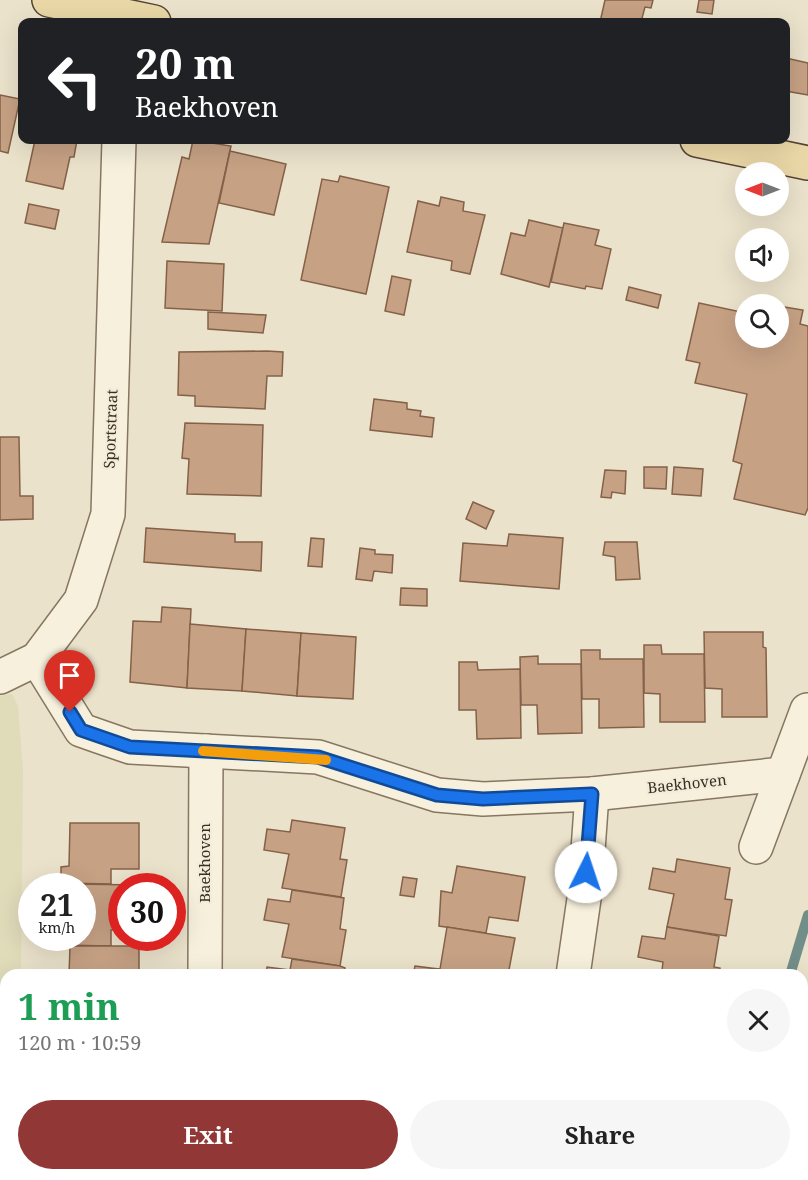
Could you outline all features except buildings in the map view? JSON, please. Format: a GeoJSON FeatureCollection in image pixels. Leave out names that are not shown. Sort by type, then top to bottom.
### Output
{"type":"FeatureCollection","features":[{"type":"Feature","properties":{"kind":"main road"},"geometry":{"type":"LineString","coordinates":[[49,0],[139,18]]}},
{"type":"Feature","properties":{"kind":"main road"},"geometry":{"type":"LineString","coordinates":[[716,144],[808,163]]}},
{"type":"Feature","properties":{"kind":"street","name":"Sportstraat"},"geometry":{"type":"LineString","coordinates":[[0,676],[37,659],[81,600],[108,514],[119,144]]}},
{"type":"Feature","properties":{"kind":"street","name":"Baekhoven"},"geometry":{"type":"LineString","coordinates":[[37,659],[81,730],[130,747],[318,757],[437,795],[483,799],[592,794],[783,774]]}},
{"type":"Feature","properties":{"kind":"street"},"geometry":{"type":"LineString","coordinates":[[756,847],[807,710]]}},
{"type":"Feature","properties":{"kind":"street","name":"Baekhoven"},"geometry":{"type":"LineString","coordinates":[[205,969],[206,751]]}},
{"type":"Feature","properties":{"kind":"street"},"geometry":{"type":"LineString","coordinates":[[574,969],[585,892],[592,794]]}},
{"type":"Feature","properties":{"kind":"shaded area"},"geometry":{"type":"Polygon","coordinates":[[[12,694],[18,706],[23,771],[22,873],[18,873],[18,951],[21,951],[21,969],[0,969],[0,696],[12,694]]]}},
{"type":"Feature","properties":{"kind":"waterway"},"geometry":{"type":"LineString","coordinates":[[792,969],[808,915]]}},
{"type":"Feature","properties":{"kind":"slow traffic"},"geometry":{"type":"LineString","coordinates":[[203,751],[318,757],[326,760]]}},
{"type":"Feature","properties":{"kind":"route"},"geometry":{"type":"LineString","coordinates":[[70,712],[81,730],[130,747],[318,757],[437,795],[483,799],[592,794],[586,872]]}}]}
